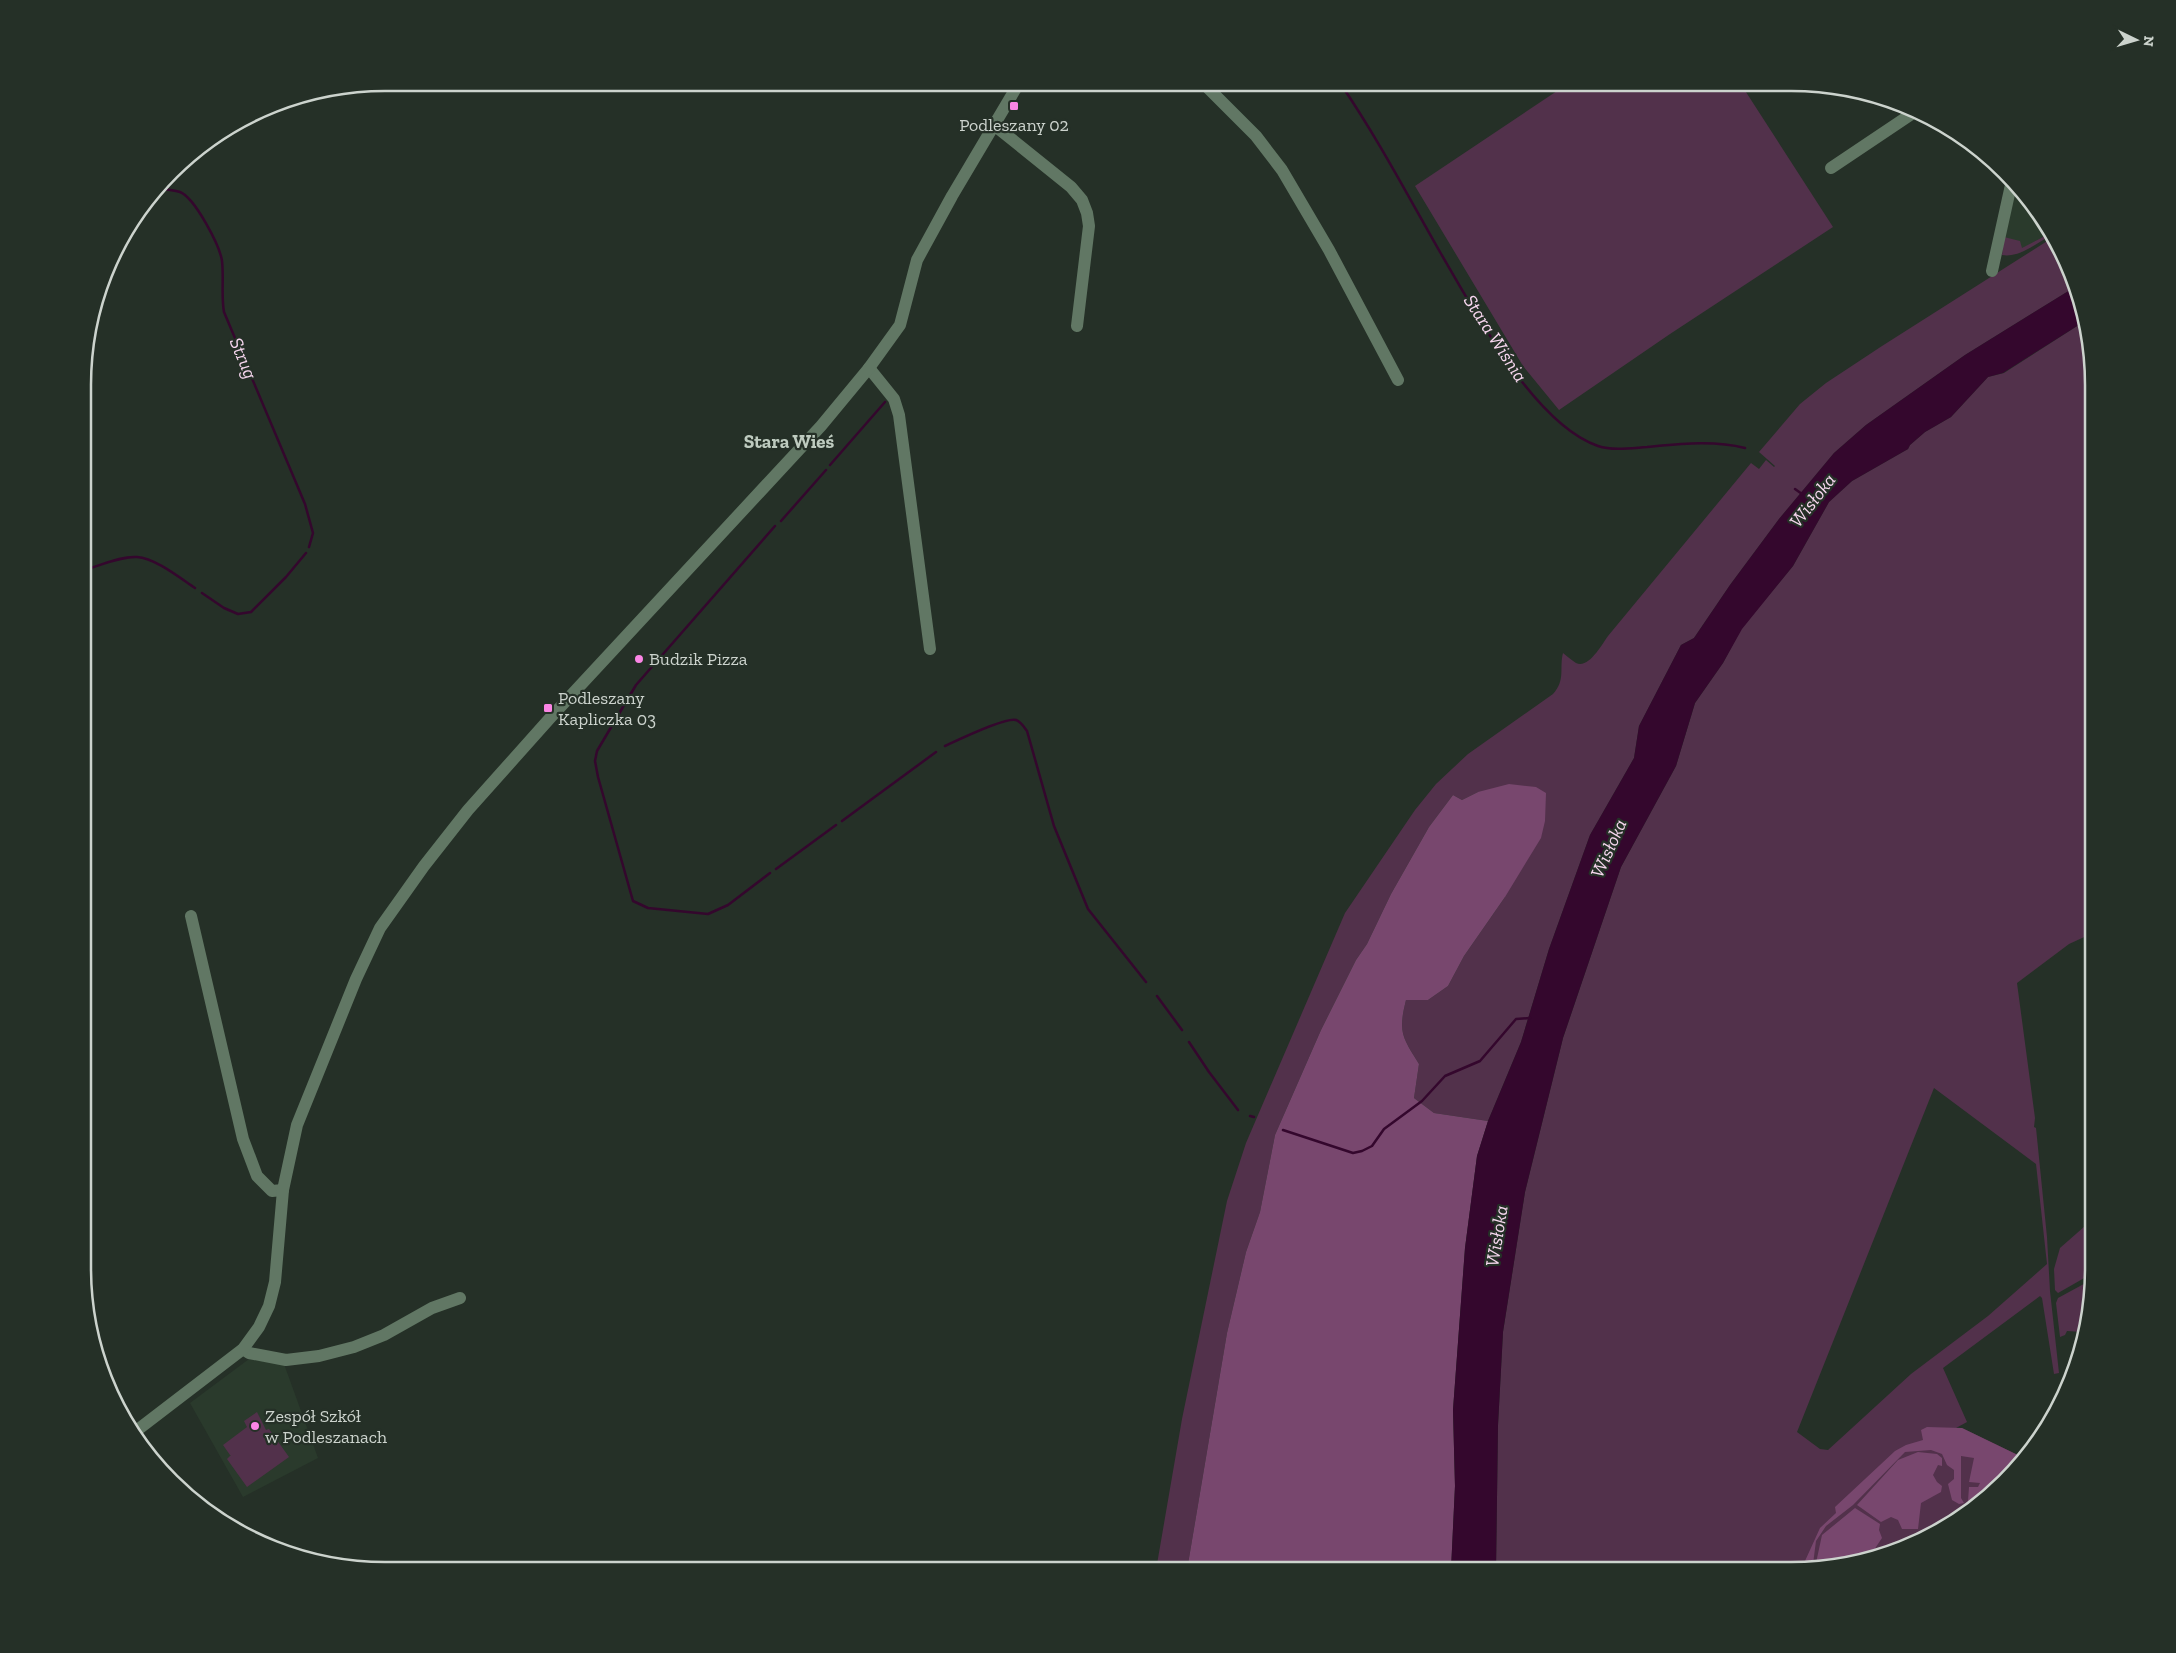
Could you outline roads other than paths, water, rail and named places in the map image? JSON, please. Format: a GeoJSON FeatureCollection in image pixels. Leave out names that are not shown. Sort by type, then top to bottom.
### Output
{"type":"FeatureCollection","features":[{"type":"Feature","properties":{"kind":"street"},"geometry":{"type":"LineString","coordinates":[[139,1428],[243,1349],[259,1327],[269,1306],[275,1282],[283,1190],[297,1125],[368,950],[380,928],[424,866],[468,810],[821,426],[869,368],[900,325],[918,260],[952,196],[1014,91]]}},
{"type":"Feature","properties":{"kind":"street"},"geometry":{"type":"LineString","coordinates":[[1212,91],[1256,136],[1282,170],[1329,250],[1398,380]]}},
{"type":"Feature","properties":{"kind":"street"},"geometry":{"type":"LineString","coordinates":[[1831,168],[1908,116]]}},
{"type":"Feature","properties":{"kind":"street"},"geometry":{"type":"LineString","coordinates":[[994,125],[1071,187],[1082,200],[1089,226],[1077,326]]}},
{"type":"Feature","properties":{"kind":"street"},"geometry":{"type":"LineString","coordinates":[[1992,271],[2010,189]]}},
{"type":"Feature","properties":{"kind":"street"},"geometry":{"type":"LineString","coordinates":[[869,368],[894,399],[899,415],[930,649]]}},
{"type":"Feature","properties":{"kind":"street"},"geometry":{"type":"LineString","coordinates":[[191,916],[243,1138],[257,1176],[272,1191],[283,1190]]}},
{"type":"Feature","properties":{"kind":"street"},"geometry":{"type":"LineString","coordinates":[[243,1349],[249,1353],[286,1360],[319,1356],[384,1335],[432,1308],[460,1298]]}},
{"type":"Feature","properties":{"kind":"water","name":"Wisłoka"},"geometry":{"type":"Polygon","coordinates":[[[2069,291],[2078,325],[2003,373],[1988,377],[1951,417],[1925,432],[1908,449],[1852,481],[1829,502],[1793,566],[1742,629],[1723,663],[1695,703],[1676,766],[1621,867],[1563,1038],[1525,1192],[1503,1332],[1498,1425],[1496,1562],[1451,1562],[1455,1486],[1453,1410],[1465,1248],[1477,1156],[1488,1121],[1521,1042],[1549,949],[1590,835],[1634,758],[1639,726],[1681,645],[1694,638],[1730,585],[1779,519],[1834,453],[1866,425],[1965,355],[2069,291]]]}},
{"type":"Feature","properties":{"kind":"waterway","name":"Stara Wiśnia"},"geometry":{"type":"LineString","coordinates":[[1346,91],[1488,333],[1529,390],[1551,415],[1574,434],[1604,448],[1622,449],[1709,443],[1745,448]]}},
{"type":"Feature","properties":{"kind":"waterway","name":"Strug"},"geometry":{"type":"LineString","coordinates":[[166,189],[180,192],[193,203],[217,245],[222,261],[224,312],[305,504],[313,533],[309,547]]}},
{"type":"Feature","properties":{"kind":"waterway"},"geometry":{"type":"LineString","coordinates":[[830,465],[885,402]]}},
{"type":"Feature","properties":{"kind":"waterway"},"geometry":{"type":"LineString","coordinates":[[781,521],[826,470]]}},
{"type":"Feature","properties":{"kind":"waterway","name":"Stara Wiśnia"},"geometry":{"type":"LineString","coordinates":[[1795,489],[1802,494]]}},
{"type":"Feature","properties":{"kind":"waterway"},"geometry":{"type":"LineString","coordinates":[[770,873],[728,905],[708,914],[648,908],[633,901],[595,761],[597,751],[636,685],[775,526]]}},
{"type":"Feature","properties":{"kind":"waterway","name":"Strug"},"geometry":{"type":"LineString","coordinates":[[202,593],[224,608],[238,614],[251,612],[286,577],[306,553]]}},
{"type":"Feature","properties":{"kind":"waterway","name":"Strug"},"geometry":{"type":"LineString","coordinates":[[91,568],[125,558],[144,558],[167,569],[195,588]]}},
{"type":"Feature","properties":{"kind":"waterway"},"geometry":{"type":"LineString","coordinates":[[945,746],[1002,722],[1016,720],[1022,725],[1027,731],[1054,826],[1088,909],[1146,982]]}},
{"type":"Feature","properties":{"kind":"waterway"},"geometry":{"type":"LineString","coordinates":[[842,821],[936,752]]}},
{"type":"Feature","properties":{"kind":"waterway"},"geometry":{"type":"LineString","coordinates":[[776,869],[836,825]]}},
{"type":"Feature","properties":{"kind":"waterway"},"geometry":{"type":"LineString","coordinates":[[1157,996],[1182,1030]]}},
{"type":"Feature","properties":{"kind":"waterway"},"geometry":{"type":"LineString","coordinates":[[1283,1130],[1353,1153],[1362,1151],[1372,1146],[1384,1129],[1422,1101],[1445,1076],[1480,1061],[1516,1019],[1530,1018]]}},
{"type":"Feature","properties":{"kind":"waterway"},"geometry":{"type":"LineString","coordinates":[[1189,1042],[1238,1110]]}},
{"type":"Feature","properties":{"kind":"waterway"},"geometry":{"type":"LineString","coordinates":[[1250,1116],[1254,1117]]}},
{"type":"Feature","properties":{"kind":"place","name":"Podleszany 02"},"geometry":{"type":"Point","coordinates":[1014,106]}},
{"type":"Feature","properties":{"kind":"place","name":"Budzik Pizza"},"geometry":{"type":"Point","coordinates":[639,659]}},
{"type":"Feature","properties":{"kind":"place","name":"Podleszany Kapliczka 03"},"geometry":{"type":"Point","coordinates":[548,708]}},
{"type":"Feature","properties":{"kind":"place","name":"Zespół Szkół w Podleszanach"},"geometry":{"type":"Point","coordinates":[255,1426]}},
{"type":"Feature","properties":{"kind":"district","name":"Stara Wieś"},"geometry":{"type":"Point","coordinates":[789,441]}}]}
